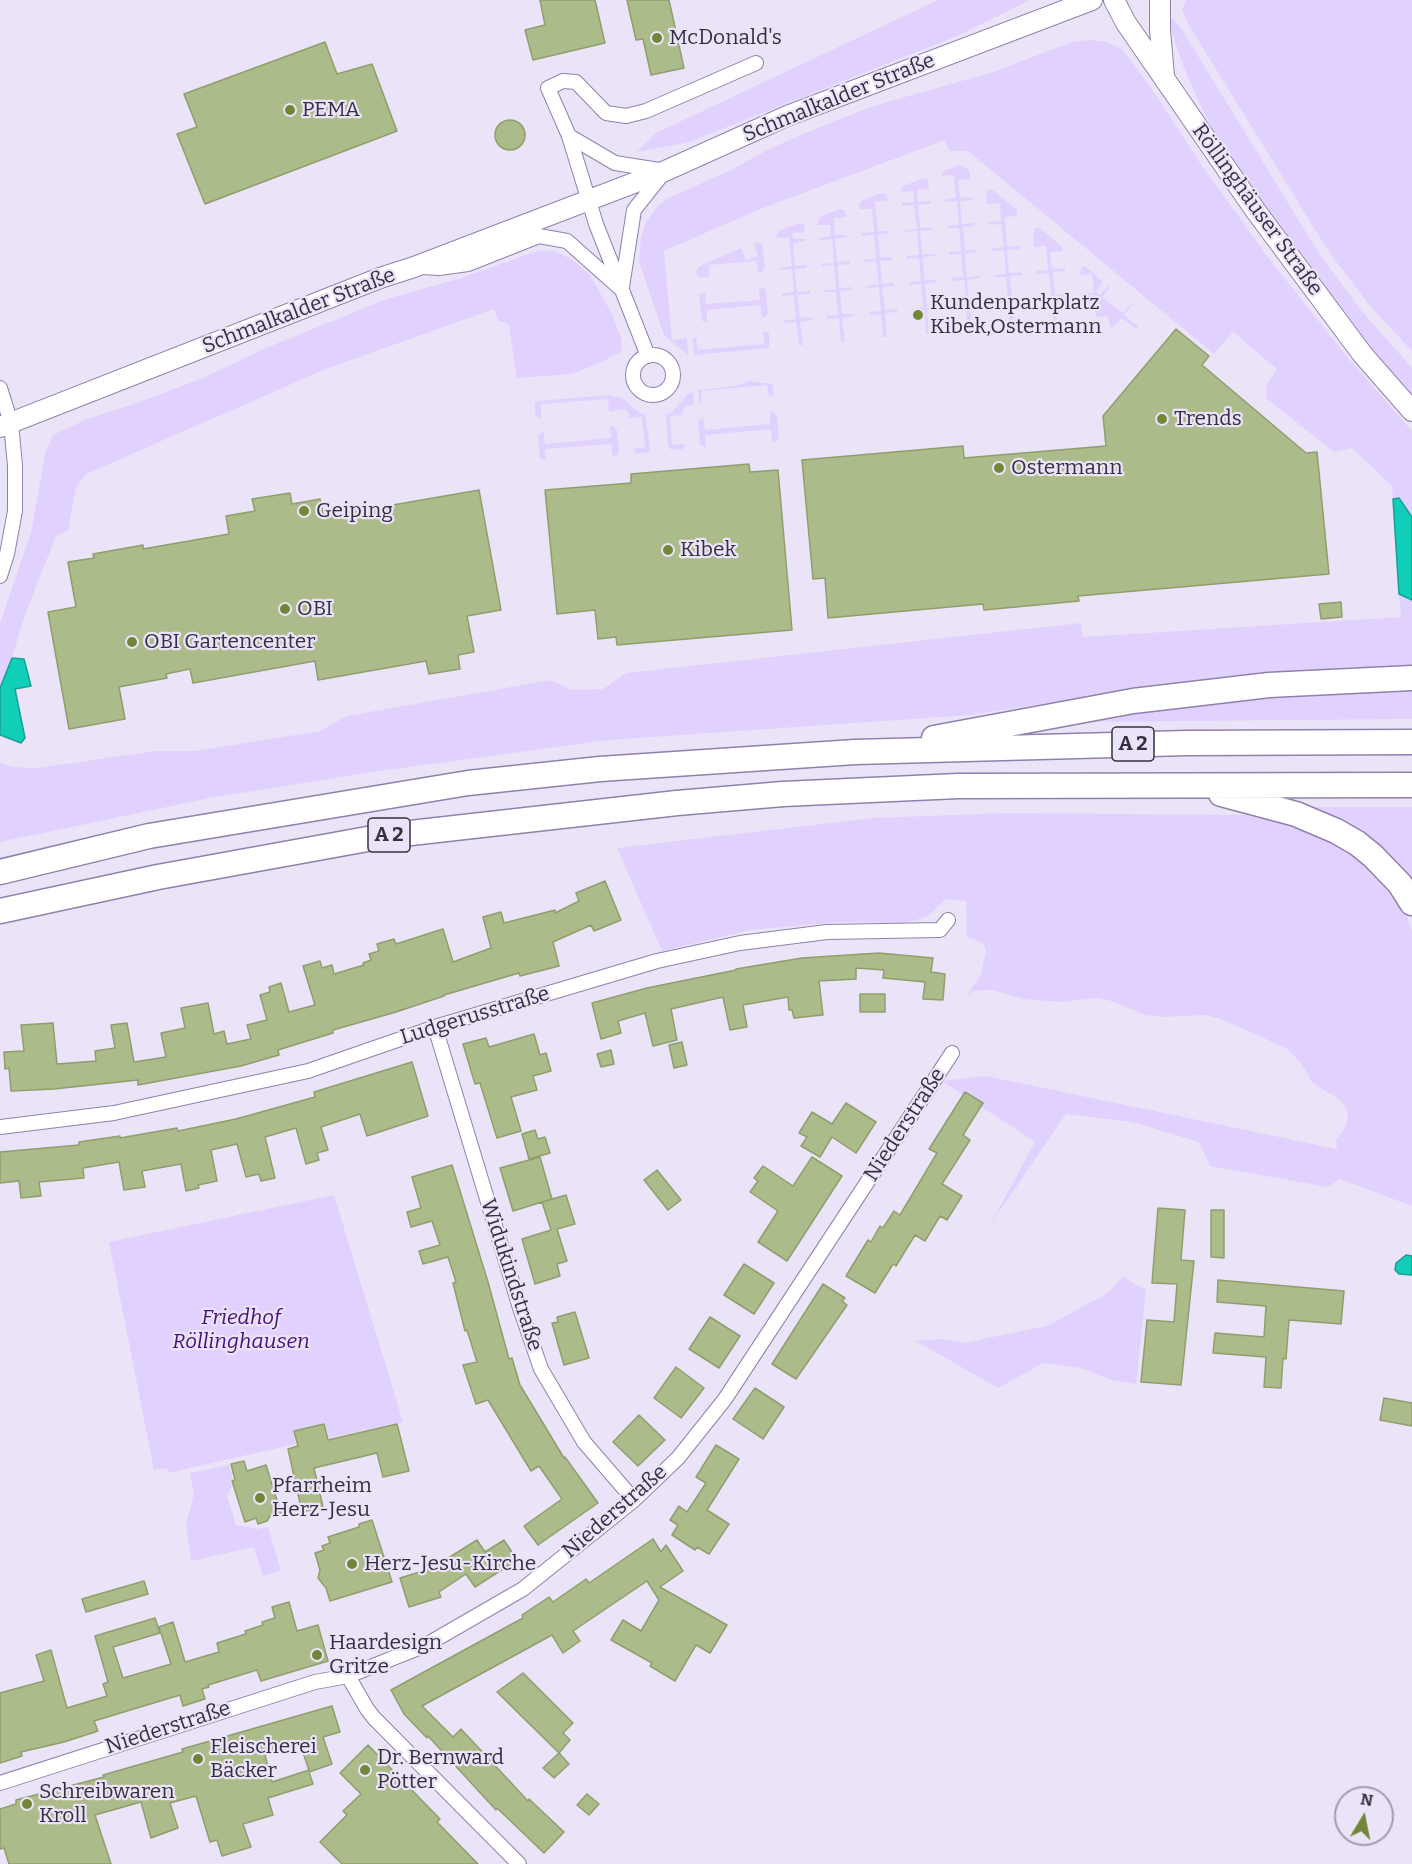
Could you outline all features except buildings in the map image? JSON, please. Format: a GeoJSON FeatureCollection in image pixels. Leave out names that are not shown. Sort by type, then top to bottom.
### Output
{"type":"FeatureCollection","features":[{"type":"Feature","properties":{"kind":"highway"},"geometry":{"type":"LineString","coordinates":[[855,752],[1133,701],[1269,685],[1412,678]]}},
{"type":"Feature","properties":{"kind":"highway","name":"A 2"},"geometry":{"type":"LineString","coordinates":[[0,872],[149,836],[468,783],[600,769],[855,752],[1187,743],[1412,742]]}},
{"type":"Feature","properties":{"kind":"highway","name":"A 2"},"geometry":{"type":"LineString","coordinates":[[0,911],[158,877],[384,836],[677,803],[783,794],[958,786],[1412,785]]}},
{"type":"Feature","properties":{"kind":"highway"},"geometry":{"type":"LineString","coordinates":[[1193,786],[1296,814],[1336,831],[1357,843],[1373,856],[1400,884],[1412,903]]}},
{"type":"Feature","properties":{"kind":"main road"},"geometry":{"type":"LineString","coordinates":[[1042,18],[1052,0]]}},
{"type":"Feature","properties":{"kind":"main road","name":"Schmalkalder Straße"},"geometry":{"type":"LineString","coordinates":[[6,425],[381,278],[665,171],[787,116],[1092,0]]}},
{"type":"Feature","properties":{"kind":"main road","name":"Röllinghäuser Straße"},"geometry":{"type":"LineString","coordinates":[[1114,0],[1126,23],[1261,219],[1363,356],[1412,411]]}},
{"type":"Feature","properties":{"kind":"main road"},"geometry":{"type":"LineString","coordinates":[[1160,0],[1164,79]]}},
{"type":"Feature","properties":{"kind":"street"},"geometry":{"type":"LineString","coordinates":[[648,356],[588,200],[569,136],[548,88],[563,81],[576,82],[606,113],[626,116],[646,111],[756,63]]}},
{"type":"Feature","properties":{"kind":"street"},"geometry":{"type":"LineString","coordinates":[[569,136],[615,163],[665,171],[634,210],[622,289]]}},
{"type":"Feature","properties":{"kind":"street"},"geometry":{"type":"LineString","coordinates":[[414,267],[468,264],[539,236],[567,241],[622,289]]}},
{"type":"Feature","properties":{"kind":"street"},"geometry":{"type":"LineString","coordinates":[[0,388],[6,425],[15,456],[15,511],[7,554],[0,576]]}},
{"type":"Feature","properties":{"kind":"street","name":"Ludgerusstraße"},"geometry":{"type":"LineString","coordinates":[[0,1127],[114,1113],[308,1071],[435,1027],[657,961],[740,943],[827,932],[940,930],[948,920]]}},
{"type":"Feature","properties":{"kind":"street","name":"Widukindstraße"},"geometry":{"type":"LineString","coordinates":[[435,1027],[520,1308],[541,1369],[584,1442],[634,1500]]}},
{"type":"Feature","properties":{"kind":"street","name":"Niederstraße"},"geometry":{"type":"LineString","coordinates":[[0,1783],[304,1685],[348,1677],[426,1645],[523,1590],[634,1500],[678,1458],[725,1399],[952,1053]]}},
{"type":"Feature","properties":{"kind":"street"},"geometry":{"type":"LineString","coordinates":[[348,1677],[374,1718],[519,1864]]}},
{"type":"Feature","properties":{"kind":"green space"},"geometry":{"type":"Polygon","coordinates":[[[938,0],[1030,0],[957,36],[689,142],[637,152],[656,133],[938,0]]]}},
{"type":"Feature","properties":{"kind":"green space"},"geometry":{"type":"Polygon","coordinates":[[[1186,0],[1412,0],[1412,351],[1370,306],[1329,252],[1188,24],[1182,10],[1186,0]]]}},
{"type":"Feature","properties":{"kind":"green space"},"geometry":{"type":"Polygon","coordinates":[[[1167,17],[1173,19],[1181,28],[1320,255],[1360,309],[1412,368],[1412,396],[1316,283],[1215,133],[1184,68],[1167,17]]]}},
{"type":"Feature","properties":{"kind":"green space"},"geometry":{"type":"Polygon","coordinates":[[[1090,40],[1107,42],[1123,50],[1270,260],[1348,358],[1412,431],[1412,517],[1399,498],[1393,499],[1392,486],[1352,448],[1334,452],[1266,398],[1267,384],[1277,369],[1233,332],[1214,354],[968,151],[949,151],[945,140],[763,208],[664,251],[672,340],[687,338],[688,355],[664,335],[639,262],[641,238],[646,222],[656,208],[668,198],[727,172],[767,150],[873,106],[993,72],[1072,42],[1090,40]]]}},
{"type":"Feature","properties":{"kind":"green space"},"geometry":{"type":"Polygon","coordinates":[[[959,165],[969,170],[971,179],[958,180],[960,198],[972,197],[973,200],[960,201],[962,224],[975,223],[975,226],[963,227],[965,250],[977,250],[977,252],[965,254],[967,277],[979,276],[979,278],[967,280],[969,303],[982,302],[982,305],[970,306],[972,330],[968,330],[966,306],[954,307],[954,305],[966,304],[964,280],[952,281],[951,278],[963,277],[961,254],[949,255],[949,252],[961,251],[959,228],[947,228],[947,226],[959,225],[957,201],[945,202],[944,200],[956,198],[954,175],[942,176],[943,171],[959,165]]]}},
{"type":"Feature","properties":{"kind":"green space"},"geometry":{"type":"Polygon","coordinates":[[[923,178],[928,179],[929,189],[917,190],[918,202],[930,201],[930,204],[918,205],[920,228],[932,227],[932,230],[920,231],[922,254],[935,254],[935,256],[923,257],[924,280],[937,280],[937,282],[925,284],[927,307],[939,306],[939,309],[927,310],[929,334],[926,334],[924,310],[912,311],[911,309],[923,307],[921,284],[909,285],[909,282],[921,281],[919,258],[907,259],[907,256],[919,255],[917,231],[905,232],[905,230],[917,229],[914,205],[902,206],[902,203],[914,202],[913,191],[901,192],[903,186],[923,178]]]}},
{"type":"Feature","properties":{"kind":"green space"},"geometry":{"type":"Polygon","coordinates":[[[990,189],[1017,210],[1017,216],[1005,217],[1007,247],[1019,246],[1020,249],[1007,250],[1009,273],[1022,272],[1022,275],[1010,276],[1012,299],[1024,299],[1025,301],[1012,303],[1014,326],[1010,327],[1008,303],[996,304],[996,301],[1008,300],[1006,277],[994,277],[993,275],[1006,274],[1004,250],[991,251],[991,249],[1004,247],[1001,224],[989,225],[989,222],[1001,221],[1000,203],[987,204],[986,192],[990,189]]]}},
{"type":"Feature","properties":{"kind":"green space"},"geometry":{"type":"Polygon","coordinates":[[[881,193],[886,194],[888,200],[875,202],[878,231],[890,231],[890,233],[878,235],[880,257],[892,257],[892,260],[880,261],[882,284],[894,283],[894,286],[882,287],[885,310],[897,309],[897,312],[885,313],[887,337],[883,337],[881,314],[869,315],[869,312],[881,311],[879,287],[867,288],[867,286],[879,284],[876,261],[865,262],[864,260],[876,258],[874,235],[862,236],[862,233],[874,232],[872,209],[860,209],[859,204],[881,193]]]}},
{"type":"Feature","properties":{"kind":"green space"},"geometry":{"type":"Polygon","coordinates":[[[840,209],[845,210],[846,217],[834,218],[835,235],[847,235],[847,237],[835,239],[837,262],[849,261],[850,264],[838,265],[839,288],[852,287],[852,290],[840,291],[842,314],[854,314],[854,316],[842,318],[845,341],[841,342],[839,318],[827,319],[826,316],[838,315],[836,292],[824,292],[824,290],[836,289],[834,265],[822,266],[822,264],[834,263],[832,239],[820,240],[819,238],[831,236],[830,225],[818,225],[820,217],[840,209]]]}},
{"type":"Feature","properties":{"kind":"green space"},"geometry":{"type":"Polygon","coordinates":[[[799,223],[804,224],[805,232],[792,233],[793,239],[805,239],[805,241],[793,243],[795,266],[807,265],[807,268],[795,269],[797,292],[810,291],[810,294],[797,295],[800,318],[812,317],[812,320],[800,322],[803,345],[799,345],[796,322],[784,323],[784,320],[796,319],[794,295],[782,296],[782,294],[794,292],[792,269],[780,270],[779,268],[792,266],[789,237],[776,238],[779,231],[799,223]]]}},
{"type":"Feature","properties":{"kind":"green space"},"geometry":{"type":"Polygon","coordinates":[[[1036,228],[1040,228],[1062,247],[1063,251],[1050,252],[1052,269],[1065,268],[1065,271],[1053,272],[1055,295],[1067,294],[1067,297],[1055,299],[1057,322],[1053,322],[1051,299],[1039,300],[1039,297],[1051,296],[1049,273],[1036,274],[1036,271],[1048,270],[1046,246],[1034,247],[1033,233],[1036,228]]]}},
{"type":"Feature","properties":{"kind":"green space"},"geometry":{"type":"Polygon","coordinates":[[[754,243],[762,244],[765,268],[762,272],[758,273],[756,261],[709,265],[709,277],[699,277],[696,274],[700,266],[741,248],[746,260],[758,256],[754,243]]]}},
{"type":"Feature","properties":{"kind":"green space"},"geometry":{"type":"Polygon","coordinates":[[[540,250],[554,251],[573,260],[590,275],[612,314],[621,338],[622,351],[572,374],[517,378],[509,325],[499,322],[494,309],[326,369],[86,474],[76,488],[68,530],[56,536],[0,688],[0,623],[31,533],[45,454],[53,435],[87,419],[203,378],[266,348],[387,299],[461,278],[540,250]]]}},
{"type":"Feature","properties":{"kind":"green space"},"geometry":{"type":"Polygon","coordinates":[[[1082,267],[1086,267],[1103,282],[1096,291],[1100,295],[1108,286],[1110,287],[1102,297],[1123,313],[1132,305],[1124,315],[1138,326],[1136,329],[1122,318],[1114,327],[1110,327],[1108,316],[1096,317],[1094,295],[1082,296],[1081,294],[1094,293],[1092,274],[1080,275],[1082,267]]]}},
{"type":"Feature","properties":{"kind":"green space"},"geometry":{"type":"Polygon","coordinates":[[[759,287],[766,290],[768,313],[765,317],[762,317],[760,305],[707,310],[707,322],[702,321],[699,296],[702,293],[705,292],[706,304],[760,300],[759,287]]]}},
{"type":"Feature","properties":{"kind":"green space"},"geometry":{"type":"Polygon","coordinates":[[[763,331],[769,333],[769,348],[695,355],[692,338],[696,338],[698,350],[764,344],[763,331]]]}},
{"type":"Feature","properties":{"kind":"green space"},"geometry":{"type":"Polygon","coordinates":[[[750,381],[772,384],[774,394],[769,397],[767,385],[701,391],[702,403],[699,403],[698,390],[734,386],[750,381]]]}},
{"type":"Feature","properties":{"kind":"green space"},"geometry":{"type":"Polygon","coordinates":[[[693,392],[694,404],[684,407],[682,415],[670,416],[672,445],[685,444],[685,446],[681,450],[670,449],[666,414],[671,413],[688,394],[693,392]]]}},
{"type":"Feature","properties":{"kind":"green space"},"geometry":{"type":"Polygon","coordinates":[[[609,395],[622,398],[640,413],[645,414],[649,452],[637,454],[633,449],[645,447],[642,417],[629,418],[625,409],[609,412],[608,399],[541,404],[541,417],[538,418],[535,414],[537,401],[609,395]]]}},
{"type":"Feature","properties":{"kind":"green space"},"geometry":{"type":"Polygon","coordinates":[[[772,411],[777,416],[779,437],[776,441],[772,442],[771,429],[705,435],[706,448],[700,444],[698,422],[700,419],[703,418],[705,430],[770,424],[770,412],[772,411]]]}},
{"type":"Feature","properties":{"kind":"green space"},"geometry":{"type":"Polygon","coordinates":[[[612,425],[617,430],[619,451],[617,455],[613,456],[611,444],[545,449],[546,461],[540,458],[538,436],[540,433],[544,432],[545,444],[611,438],[610,426],[612,425]]]}},
{"type":"Feature","properties":{"kind":"green space"},"geometry":{"type":"Polygon","coordinates":[[[1399,594],[1412,600],[1412,666],[1124,691],[971,715],[609,740],[372,772],[210,798],[0,842],[0,763],[12,767],[37,768],[155,751],[196,751],[320,731],[347,716],[551,680],[571,690],[603,689],[626,673],[1081,623],[1083,637],[1401,617],[1399,594]]]}},
{"type":"Feature","properties":{"kind":"green space"},"geometry":{"type":"Polygon","coordinates":[[[1412,684],[1412,719],[1074,722],[1199,698],[1412,684]]]}},
{"type":"Feature","properties":{"kind":"green space"},"geometry":{"type":"Polygon","coordinates":[[[1311,807],[1412,807],[1412,886],[1324,813],[1311,807]]]}},
{"type":"Feature","properties":{"kind":"green space"},"geometry":{"type":"Polygon","coordinates":[[[1008,813],[1245,815],[1292,824],[1348,848],[1389,888],[1404,909],[1412,931],[1412,1206],[1340,1179],[1328,1187],[1210,1166],[1199,1142],[1132,1122],[1066,1114],[990,1225],[1035,1142],[942,1081],[986,1076],[1337,1149],[1336,1140],[1345,1128],[1348,1117],[1346,1108],[1340,1100],[1313,1083],[1300,1062],[1286,1048],[1221,1019],[1205,1015],[1162,1017],[1146,1015],[1097,998],[1061,1002],[1024,999],[992,990],[973,991],[966,997],[981,974],[986,951],[984,945],[967,938],[966,901],[946,899],[927,917],[904,923],[840,922],[750,930],[662,951],[617,848],[873,818],[1008,813]]]}},
{"type":"Feature","properties":{"kind":"green space","name":"Friedhof Röllinghausen"},"geometry":{"type":"Polygon","coordinates":[[[334,1195],[403,1422],[328,1438],[325,1423],[293,1431],[296,1444],[168,1473],[167,1468],[154,1470],[109,1242],[334,1195]]]}},
{"type":"Feature","properties":{"kind":"green space"},"geometry":{"type":"Polygon","coordinates":[[[1124,1276],[1146,1290],[1136,1384],[1112,1380],[1080,1368],[1043,1363],[998,1388],[916,1341],[940,1339],[963,1343],[1047,1326],[1108,1293],[1124,1276]]]}},
{"type":"Feature","properties":{"kind":"green space"},"geometry":{"type":"Polygon","coordinates":[[[229,1465],[233,1480],[230,1481],[232,1486],[227,1495],[236,1525],[257,1529],[268,1527],[281,1571],[263,1576],[254,1547],[191,1561],[186,1524],[194,1494],[190,1473],[229,1465]]]}},
{"type":"Feature","properties":{"kind":"shaded area"},"geometry":{"type":"Polygon","coordinates":[[[1399,498],[1412,517],[1412,600],[1399,594],[1393,499],[1399,498]]]}},
{"type":"Feature","properties":{"kind":"shaded area"},"geometry":{"type":"Polygon","coordinates":[[[12,658],[24,659],[31,686],[15,689],[25,738],[21,743],[0,735],[0,688],[12,658]]]}},
{"type":"Feature","properties":{"kind":"shaded area"},"geometry":{"type":"Polygon","coordinates":[[[1406,1255],[1412,1256],[1412,1275],[1399,1274],[1395,1270],[1396,1263],[1406,1255]]]}},
{"type":"Feature","properties":{"kind":"place","name":"McDonald's"},"geometry":{"type":"Point","coordinates":[657,38]}},
{"type":"Feature","properties":{"kind":"place","name":"PEMA"},"geometry":{"type":"Point","coordinates":[290,110]}},
{"type":"Feature","properties":{"kind":"place","name":"Kundenparkplatz Kibek,Ostermann"},"geometry":{"type":"Point","coordinates":[918,315]}},
{"type":"Feature","properties":{"kind":"place","name":"Trends"},"geometry":{"type":"Point","coordinates":[1162,419]}},
{"type":"Feature","properties":{"kind":"place","name":"Ostermann"},"geometry":{"type":"Point","coordinates":[999,468]}},
{"type":"Feature","properties":{"kind":"place","name":"Geiping"},"geometry":{"type":"Point","coordinates":[304,511]}},
{"type":"Feature","properties":{"kind":"place","name":"Kibek"},"geometry":{"type":"Point","coordinates":[668,550]}},
{"type":"Feature","properties":{"kind":"place","name":"OBI"},"geometry":{"type":"Point","coordinates":[285,609]}},
{"type":"Feature","properties":{"kind":"place","name":"OBI Gartencenter"},"geometry":{"type":"Point","coordinates":[132,642]}},
{"type":"Feature","properties":{"kind":"place","name":"Pfarrheim Herz-Jesu"},"geometry":{"type":"Point","coordinates":[260,1498]}},
{"type":"Feature","properties":{"kind":"place","name":"Herz-Jesu-Kirche"},"geometry":{"type":"Point","coordinates":[352,1564]}},
{"type":"Feature","properties":{"kind":"place","name":"Haardesign Gritze"},"geometry":{"type":"Point","coordinates":[317,1655]}},
{"type":"Feature","properties":{"kind":"place","name":"Fleischerei Bäcker"},"geometry":{"type":"Point","coordinates":[198,1759]}},
{"type":"Feature","properties":{"kind":"place","name":"Dr. Bernward Pötter"},"geometry":{"type":"Point","coordinates":[365,1770]}},
{"type":"Feature","properties":{"kind":"place","name":"Schreibwaren Kroll"},"geometry":{"type":"Point","coordinates":[27,1804]}}]}
